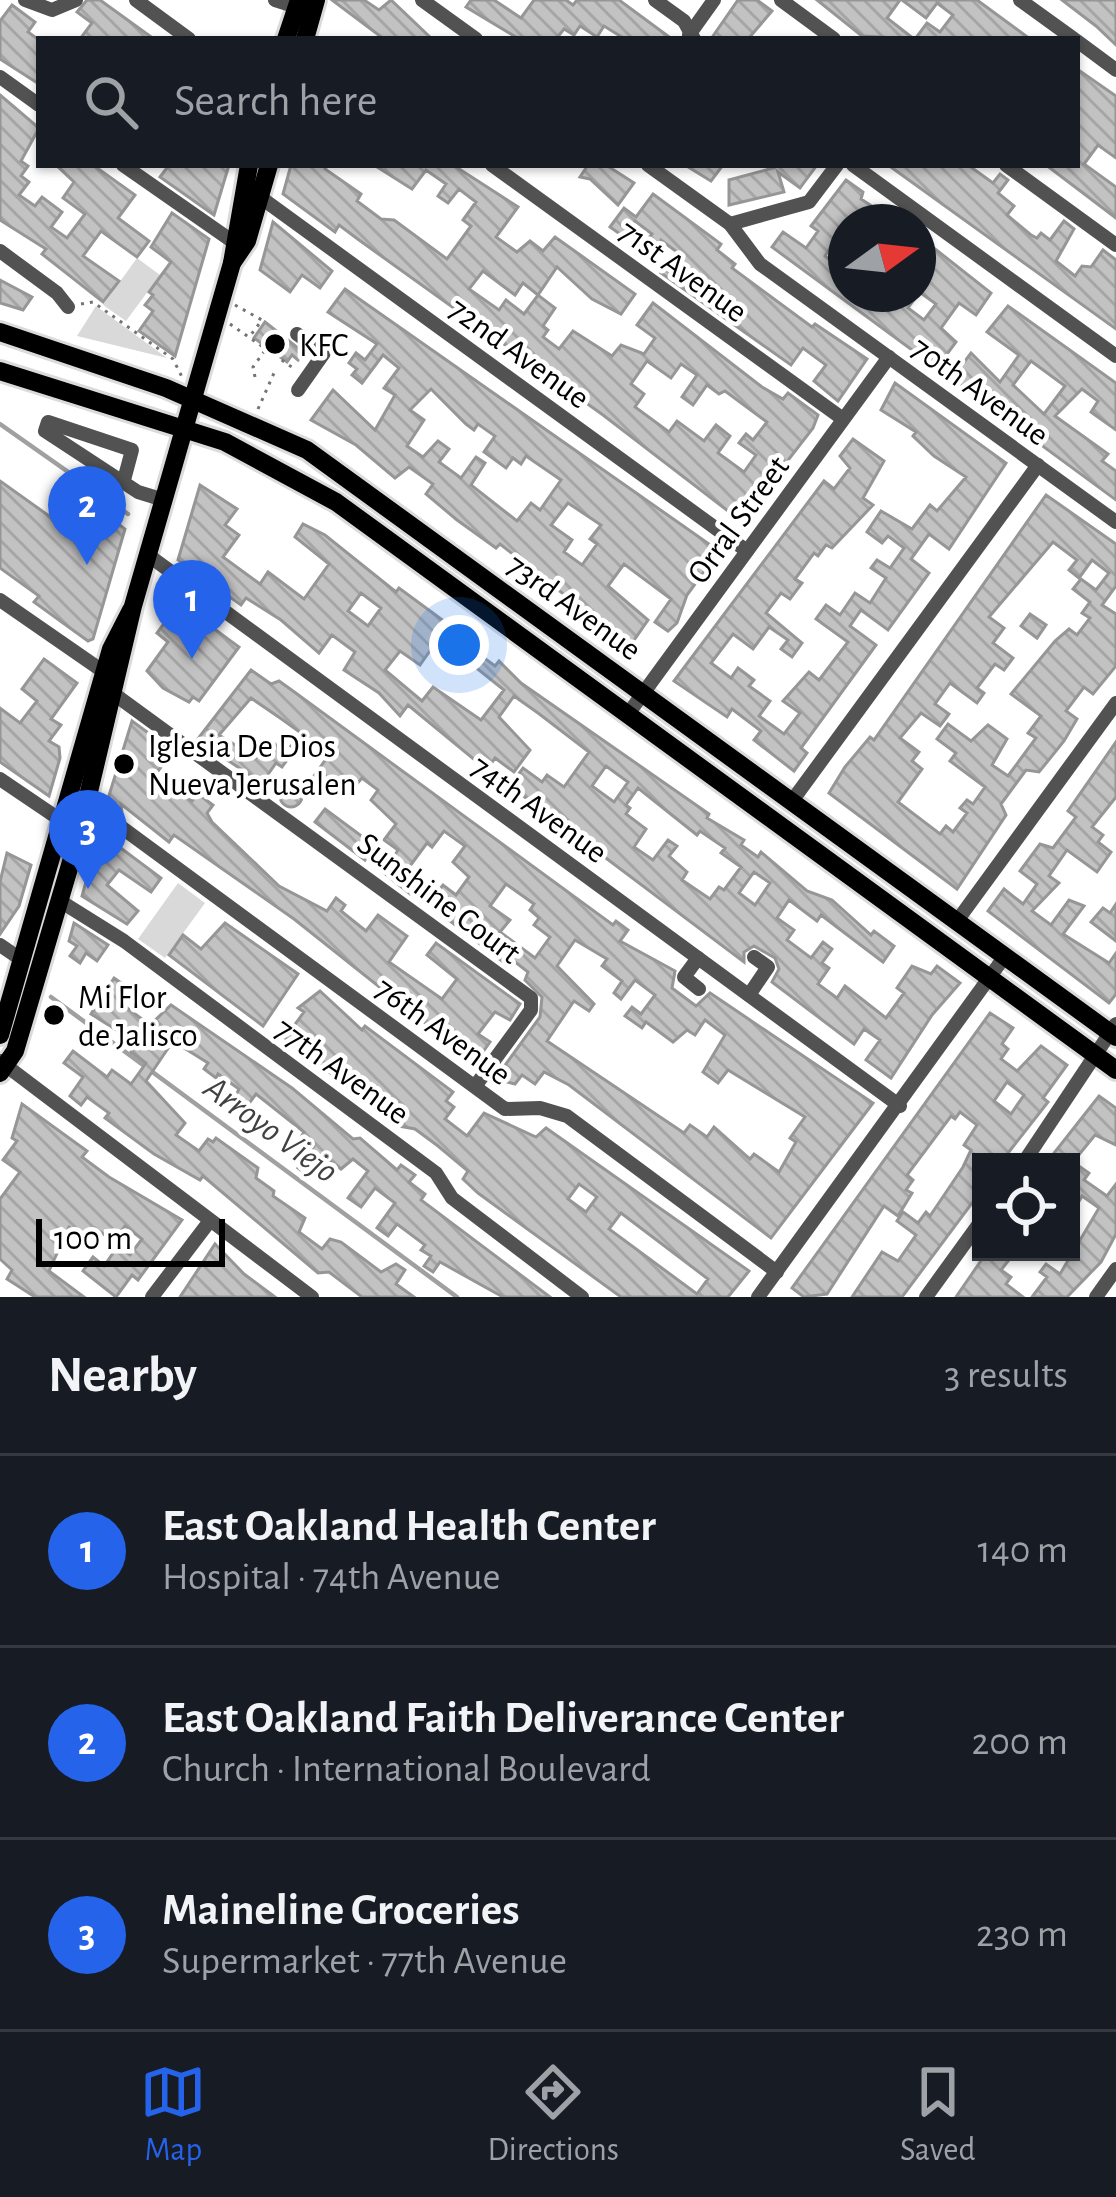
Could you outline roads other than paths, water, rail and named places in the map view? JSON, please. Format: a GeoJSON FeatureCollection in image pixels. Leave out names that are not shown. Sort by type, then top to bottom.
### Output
{"type":"FeatureCollection","features":[{"type":"Feature","properties":{"kind":"main road"},"geometry":{"type":"LineString","coordinates":[[304,2],[310,36]]}},
{"type":"Feature","properties":{"kind":"main road"},"geometry":{"type":"LineString","coordinates":[[287,36],[304,2]]}},
{"type":"Feature","properties":{"kind":"main road"},"geometry":{"type":"LineString","coordinates":[[1,1066],[15,1051],[60,901],[134,606],[232,263],[232,241],[248,168]]}},
{"type":"Feature","properties":{"kind":"main road"},"geometry":{"type":"LineString","coordinates":[[232,263],[247,241],[268,168]]}},
{"type":"Feature","properties":{"kind":"main road","name":"73rd Avenue"},"geometry":{"type":"LineString","coordinates":[[0,332],[253,422],[338,470],[1114,1032]]}},
{"type":"Feature","properties":{"kind":"main road","name":"73rd Avenue"},"geometry":{"type":"LineString","coordinates":[[0,371],[252,453],[355,514],[1116,1070]]}},
{"type":"Feature","properties":{"kind":"main road"},"geometry":{"type":"LineString","coordinates":[[1,1066],[0,1038],[104,672],[117,629],[134,606]]}},
{"type":"Feature","properties":{"kind":"street"},"geometry":{"type":"LineString","coordinates":[[25,0],[52,10],[76,0]]}},
{"type":"Feature","properties":{"kind":"street"},"geometry":{"type":"LineString","coordinates":[[136,0],[179,36]]}},
{"type":"Feature","properties":{"kind":"street"},"geometry":{"type":"LineString","coordinates":[[275,0],[304,2]]}},
{"type":"Feature","properties":{"kind":"street"},"geometry":{"type":"LineString","coordinates":[[422,0],[472,36]]}},
{"type":"Feature","properties":{"kind":"street"},"geometry":{"type":"LineString","coordinates":[[655,0],[689,36]]}},
{"type":"Feature","properties":{"kind":"street"},"geometry":{"type":"LineString","coordinates":[[691,36],[714,0]]}},
{"type":"Feature","properties":{"kind":"street"},"geometry":{"type":"LineString","coordinates":[[781,0],[830,36]]}},
{"type":"Feature","properties":{"kind":"street"},"geometry":{"type":"LineString","coordinates":[[1020,0],[1070,36]]}},
{"type":"Feature","properties":{"kind":"street"},"geometry":{"type":"LineString","coordinates":[[1080,44],[1116,70]]}},
{"type":"Feature","properties":{"kind":"street"},"geometry":{"type":"LineString","coordinates":[[0,76],[36,103]]}},
{"type":"Feature","properties":{"kind":"street"},"geometry":{"type":"LineString","coordinates":[[127,168],[232,241]]}},
{"type":"Feature","properties":{"kind":"street","name":"71st Avenue"},"geometry":{"type":"LineString","coordinates":[[496,168],[843,419]]}},
{"type":"Feature","properties":{"kind":"street","name":"70th Avenue"},"geometry":{"type":"LineString","coordinates":[[652,168],[730,224],[760,264],[1116,522]]}},
{"type":"Feature","properties":{"kind":"street"},"geometry":{"type":"LineString","coordinates":[[730,224],[809,202],[835,168]]}},
{"type":"Feature","properties":{"kind":"street"},"geometry":{"type":"LineString","coordinates":[[857,168],[1116,356]]}},
{"type":"Feature","properties":{"kind":"street"},"geometry":{"type":"LineString","coordinates":[[1010,168],[1116,245]]}},
{"type":"Feature","properties":{"kind":"street","name":"72nd Avenue"},"geometry":{"type":"LineString","coordinates":[[260,197],[747,550]]}},
{"type":"Feature","properties":{"kind":"street"},"geometry":{"type":"LineString","coordinates":[[0,251],[57,293],[68,307]]}},
{"type":"Feature","properties":{"kind":"street"},"geometry":{"type":"LineString","coordinates":[[297,334],[324,353],[303,384]]}},
{"type":"Feature","properties":{"kind":"street","name":"Orral Street"},"geometry":{"type":"LineString","coordinates":[[628,714],[889,357]]}},
{"type":"Feature","properties":{"kind":"street"},"geometry":{"type":"LineString","coordinates":[[124,480],[132,449],[48,422],[45,431],[138,492],[164,500]]}},
{"type":"Feature","properties":{"kind":"street"},"geometry":{"type":"LineString","coordinates":[[792,801],[1038,465]]}},
{"type":"Feature","properties":{"kind":"street","name":"74th Avenue"},"geometry":{"type":"LineString","coordinates":[[148,556],[899,1106]]}},
{"type":"Feature","properties":{"kind":"street"},"geometry":{"type":"LineString","coordinates":[[0,600],[104,672]]}},
{"type":"Feature","properties":{"kind":"street","name":"Sunshine Court"},"geometry":{"type":"LineString","coordinates":[[114,694],[531,998],[532,1010],[476,1084]]}},
{"type":"Feature","properties":{"kind":"street"},"geometry":{"type":"LineString","coordinates":[[957,921],[1116,704]]}},
{"type":"Feature","properties":{"kind":"street"},"geometry":{"type":"LineString","coordinates":[[0,779],[62,821]]}},
{"type":"Feature","properties":{"kind":"street","name":"76th Avenue"},"geometry":{"type":"LineString","coordinates":[[87,802],[505,1109],[567,1116],[777,1272]]}},
{"type":"Feature","properties":{"kind":"street","name":"77th Avenue"},"geometry":{"type":"LineString","coordinates":[[60,901],[124,941],[436,1173],[452,1198],[581,1297]]}},
{"type":"Feature","properties":{"kind":"street"},"geometry":{"type":"LineString","coordinates":[[0,945],[22,960]]}},
{"type":"Feature","properties":{"kind":"street"},"geometry":{"type":"LineString","coordinates":[[758,1297],[1005,956]]}},
{"type":"Feature","properties":{"kind":"street"},"geometry":{"type":"LineString","coordinates":[[749,995],[768,968],[754,957]]}},
{"type":"Feature","properties":{"kind":"street"},"geometry":{"type":"LineString","coordinates":[[698,958],[684,977],[699,989]]}},
{"type":"Feature","properties":{"kind":"street"},"geometry":{"type":"LineString","coordinates":[[1030,1153],[1114,1032]]}},
{"type":"Feature","properties":{"kind":"street"},"geometry":{"type":"LineString","coordinates":[[1,1066],[312,1297]]}},
{"type":"Feature","properties":{"kind":"street"},"geometry":{"type":"LineString","coordinates":[[152,1297],[209,1222]]}},
{"type":"Feature","properties":{"kind":"street"},"geometry":{"type":"LineString","coordinates":[[926,1297],[972,1233]]}},
{"type":"Feature","properties":{"kind":"street"},"geometry":{"type":"LineString","coordinates":[[1105,1292],[1116,1268]]}},
{"type":"Feature","properties":{"kind":"waterway","name":"Arroyo Viejo"},"geometry":{"type":"LineString","coordinates":[[0,424],[128,514]]}},
{"type":"Feature","properties":{"kind":"waterway","name":"Arroyo Viejo"},"geometry":{"type":"LineString","coordinates":[[51,997],[457,1297]]}},
{"type":"Feature","properties":{"kind":"place","name":"KFC"},"geometry":{"type":"Point","coordinates":[275,344]}},
{"type":"Feature","properties":{"kind":"place","name":"East Oakland Faith Deliverance Center"},"geometry":{"type":"Point","coordinates":[87,565]}},
{"type":"Feature","properties":{"kind":"place","name":"East Oakland Health Center"},"geometry":{"type":"Point","coordinates":[192,659]}},
{"type":"Feature","properties":{"kind":"place","name":"Iglesia De Dios Nueva Jerusalen"},"geometry":{"type":"Point","coordinates":[124,764]}},
{"type":"Feature","properties":{"kind":"place","name":"Maineline Groceries"},"geometry":{"type":"Point","coordinates":[88,889]}},
{"type":"Feature","properties":{"kind":"place","name":"Mi Flor de Jalisco"},"geometry":{"type":"Point","coordinates":[54,1015]}}]}
